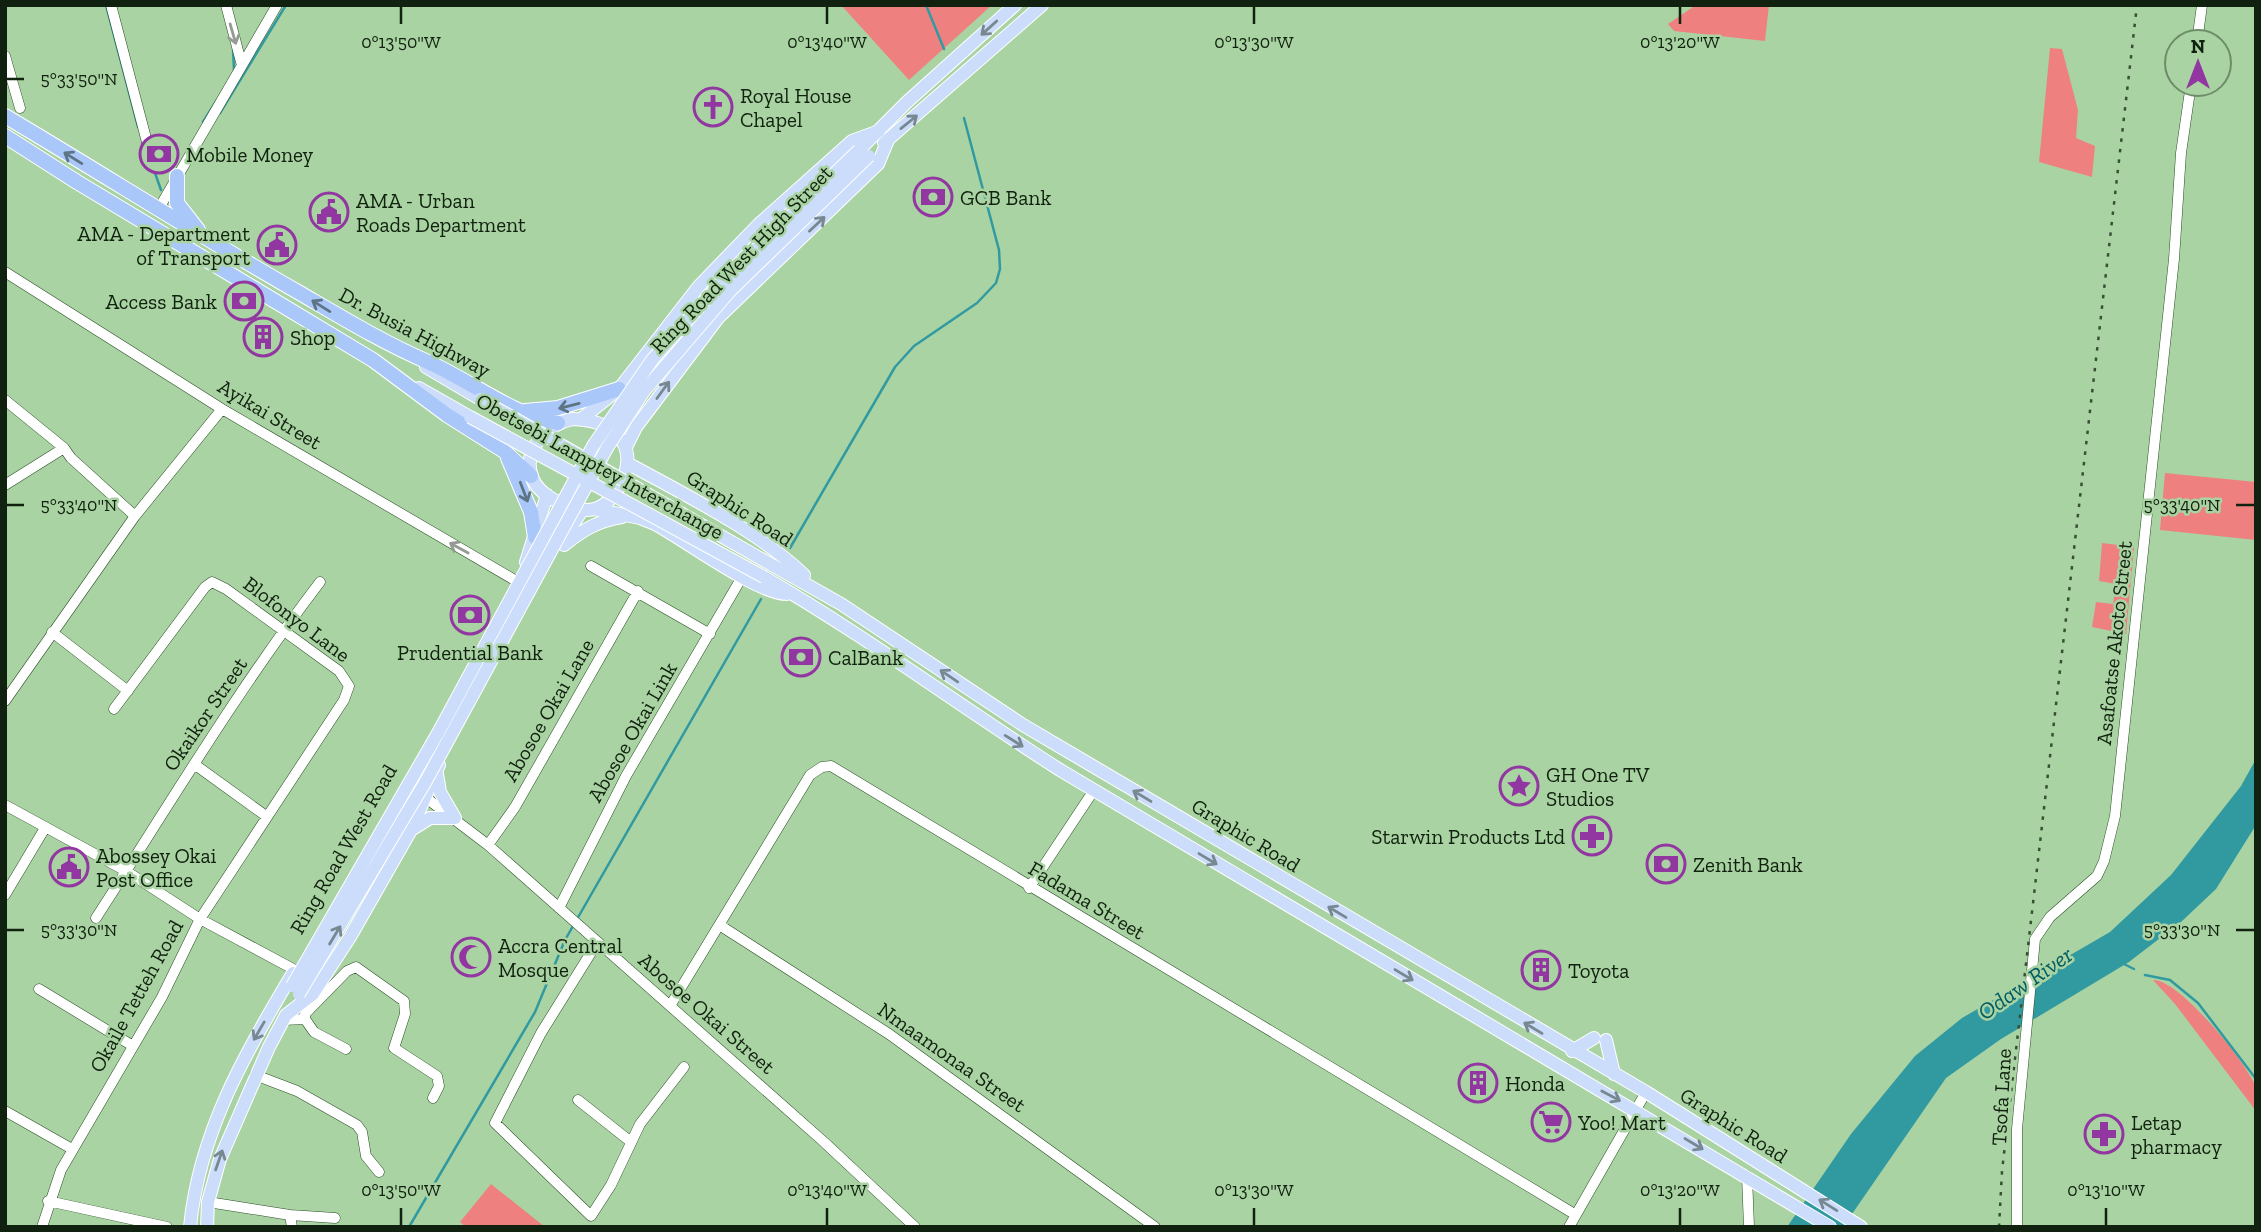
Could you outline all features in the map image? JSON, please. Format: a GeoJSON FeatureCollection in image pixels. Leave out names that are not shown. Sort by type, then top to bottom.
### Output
{"type":"FeatureCollection","features":[{"type":"Feature","properties":{"kind":"highway","name":"Dr. Busia Highway"},"geometry":{"type":"LineString","coordinates":[[5,116],[215,244],[401,352],[429,363],[518,411],[558,424]]}},
{"type":"Feature","properties":{"kind":"highway","name":"Dr. Busia Highway"},"geometry":{"type":"LineString","coordinates":[[5,136],[53,166],[139,209],[157,223],[159,231],[389,370],[447,415],[504,451],[531,476]]}},
{"type":"Feature","properties":{"kind":"highway"},"geometry":{"type":"LineString","coordinates":[[177,176],[177,203],[193,225],[215,244]]}},
{"type":"Feature","properties":{"kind":"highway"},"geometry":{"type":"LineString","coordinates":[[518,411],[558,408],[619,389]]}},
{"type":"Feature","properties":{"kind":"highway"},"geometry":{"type":"LineString","coordinates":[[504,451],[531,512],[535,537]]}},
{"type":"Feature","properties":{"kind":"main road","name":"Ring Road West High Street"},"geometry":{"type":"LineString","coordinates":[[600,447],[716,306],[883,135],[918,92],[1015,5]]}},
{"type":"Feature","properties":{"kind":"main road","name":"Ring Road West High Street"},"geometry":{"type":"LineString","coordinates":[[581,419],[619,389],[699,286],[743,240],[852,141],[883,135],[930,104],[1042,5]]}},
{"type":"Feature","properties":{"kind":"main road","name":"Ring Road West High Street"},"geometry":{"type":"LineString","coordinates":[[626,447],[636,427],[718,318],[877,164],[883,135]]}},
{"type":"Feature","properties":{"kind":"main road","name":"Obetsebi Lamptey Interchange"},"geometry":{"type":"LineString","coordinates":[[401,352],[802,583]]}},
{"type":"Feature","properties":{"kind":"main road","name":"Obetsebi Lamptey Interchange"},"geometry":{"type":"LineString","coordinates":[[389,370],[794,594]]}},
{"type":"Feature","properties":{"kind":"main road"},"geometry":{"type":"LineString","coordinates":[[284,1018],[313,993],[350,937],[411,830],[461,712],[553,554],[587,511],[617,490],[627,463],[626,447],[608,426],[581,419],[558,424],[538,441],[531,458],[531,476],[547,495],[587,511]]}},
{"type":"Feature","properties":{"kind":"main road","name":"Ring Road West Road"},"geometry":{"type":"LineString","coordinates":[[296,990],[472,700],[600,447]]}},
{"type":"Feature","properties":{"kind":"main road","name":"Graphic Road"},"geometry":{"type":"LineString","coordinates":[[627,463],[751,536],[804,575],[802,583],[841,604],[1023,725],[1572,1051],[1646,1092],[1861,1227]]}},
{"type":"Feature","properties":{"kind":"main road","name":"Ring Road West Road"},"geometry":{"type":"LineString","coordinates":[[190,1227],[196,1179],[216,1117],[256,1036],[518,582],[547,495]]}},
{"type":"Feature","properties":{"kind":"main road","name":"Graphic Road"},"geometry":{"type":"LineString","coordinates":[[587,511],[631,516],[675,534],[771,592],[794,594],[976,717],[1094,790],[1830,1227]]}},
{"type":"Feature","properties":{"kind":"main road"},"geometry":{"type":"LineString","coordinates":[[553,554],[584,529],[603,520],[631,516]]}},
{"type":"Feature","properties":{"kind":"main road"},"geometry":{"type":"LineString","coordinates":[[411,830],[430,818],[455,818],[440,792],[437,769]]}},
{"type":"Feature","properties":{"kind":"main road"},"geometry":{"type":"LineString","coordinates":[[279,998],[296,990]]}},
{"type":"Feature","properties":{"kind":"main road"},"geometry":{"type":"LineString","coordinates":[[207,1227],[208,1202],[226,1139],[296,990]]}},
{"type":"Feature","properties":{"kind":"main road"},"geometry":{"type":"LineString","coordinates":[[1572,1051],[1600,1039],[1614,1074]]}},
{"type":"Feature","properties":{"kind":"street"},"geometry":{"type":"LineString","coordinates":[[111,5],[148,146],[160,168]]}},
{"type":"Feature","properties":{"kind":"street"},"geometry":{"type":"LineString","coordinates":[[226,5],[241,62]]}},
{"type":"Feature","properties":{"kind":"street"},"geometry":{"type":"LineString","coordinates":[[158,210],[241,62],[277,5]]}},
{"type":"Feature","properties":{"kind":"street"},"geometry":{"type":"LineString","coordinates":[[2199,28],[2202,5]]}},
{"type":"Feature","properties":{"kind":"street"},"geometry":{"type":"LineString","coordinates":[[5,56],[20,108]]}},
{"type":"Feature","properties":{"kind":"street","name":"Asafoatse Akoto Street"},"geometry":{"type":"LineString","coordinates":[[2030,969],[2035,939],[2050,917],[2097,876],[2104,861],[2115,816],[2174,259],[2180,153],[2189,98]]}},
{"type":"Feature","properties":{"kind":"street","name":"Ayikai Street"},"geometry":{"type":"LineString","coordinates":[[5,272],[222,409],[518,582]]}},
{"type":"Feature","properties":{"kind":"street"},"geometry":{"type":"LineString","coordinates":[[5,400],[64,448],[71,458],[135,516]]}},
{"type":"Feature","properties":{"kind":"street"},"geometry":{"type":"LineString","coordinates":[[5,701],[135,516],[222,409]]}},
{"type":"Feature","properties":{"kind":"street"},"geometry":{"type":"LineString","coordinates":[[5,485],[64,448]]}},
{"type":"Feature","properties":{"kind":"street"},"geometry":{"type":"LineString","coordinates":[[591,566],[710,634]]}},
{"type":"Feature","properties":{"kind":"street","name":"Abosoe Okai Link"},"geometry":{"type":"LineString","coordinates":[[560,909],[626,776],[742,576]]}},
{"type":"Feature","properties":{"kind":"street","name":"Okaikor Street"},"geometry":{"type":"LineString","coordinates":[[96,918],[194,764],[283,631],[320,582]]}},
{"type":"Feature","properties":{"kind":"street","name":"Blofonyo Lane"},"geometry":{"type":"LineString","coordinates":[[114,709],[205,587],[212,583],[226,589],[339,671],[349,686]]}},
{"type":"Feature","properties":{"kind":"street","name":"Abosoe Okai Lane"},"geometry":{"type":"LineString","coordinates":[[488,845],[515,807],[638,591]]}},
{"type":"Feature","properties":{"kind":"street"},"geometry":{"type":"LineString","coordinates":[[52,632],[128,691]]}},
{"type":"Feature","properties":{"kind":"street","name":"Okaile Tetteh Road"},"geometry":{"type":"LineString","coordinates":[[42,1227],[48,1201],[72,1149],[162,997],[200,919],[344,700],[349,686]]}},
{"type":"Feature","properties":{"kind":"street"},"geometry":{"type":"LineString","coordinates":[[194,764],[266,816]]}},
{"type":"Feature","properties":{"kind":"street","name":"Fadama Street"},"geometry":{"type":"LineString","coordinates":[[670,1006],[721,926],[810,775],[822,767],[837,768],[1030,888],[1576,1215]]}},
{"type":"Feature","properties":{"kind":"street","name":"Abosoe Okai Street"},"geometry":{"type":"LineString","coordinates":[[404,781],[488,845],[915,1227]]}},
{"type":"Feature","properties":{"kind":"street"},"geometry":{"type":"LineString","coordinates":[[1030,888],[1094,790]]}},
{"type":"Feature","properties":{"kind":"street"},"geometry":{"type":"LineString","coordinates":[[5,804],[126,871],[200,919],[295,970]]}},
{"type":"Feature","properties":{"kind":"street"},"geometry":{"type":"LineString","coordinates":[[5,895],[45,828]]}},
{"type":"Feature","properties":{"kind":"street","name":"Nmaamonaa Street"},"geometry":{"type":"LineString","coordinates":[[721,926],[889,1034],[1155,1227]]}},
{"type":"Feature","properties":{"kind":"street"},"geometry":{"type":"LineString","coordinates":[[597,943],[541,1033],[495,1122],[591,1216],[611,1185],[640,1124],[684,1067]]}},
{"type":"Feature","properties":{"kind":"street"},"geometry":{"type":"LineString","coordinates":[[346,1049],[314,1032],[305,1019],[305,1014],[347,971],[356,967],[404,1001],[405,1014],[394,1048],[437,1076],[439,1086],[433,1098]]}},
{"type":"Feature","properties":{"kind":"street","name":"Tsofa Lane"},"geometry":{"type":"LineString","coordinates":[[2017,1227],[2017,1129],[2030,969]]}},
{"type":"Feature","properties":{"kind":"street"},"geometry":{"type":"LineString","coordinates":[[39,989],[133,1046]]}},
{"type":"Feature","properties":{"kind":"street"},"geometry":{"type":"LineString","coordinates":[[284,1018],[305,1019]]}},
{"type":"Feature","properties":{"kind":"street"},"geometry":{"type":"LineString","coordinates":[[255,1075],[297,1091],[357,1125],[362,1132],[366,1156],[379,1172]]}},
{"type":"Feature","properties":{"kind":"street"},"geometry":{"type":"LineString","coordinates":[[1569,1227],[1646,1092]]}},
{"type":"Feature","properties":{"kind":"street"},"geometry":{"type":"LineString","coordinates":[[578,1100],[631,1142]]}},
{"type":"Feature","properties":{"kind":"street"},"geometry":{"type":"LineString","coordinates":[[5,1111],[72,1149]]}},
{"type":"Feature","properties":{"kind":"street"},"geometry":{"type":"LineString","coordinates":[[1747,1177],[1749,1227]]}},
{"type":"Feature","properties":{"kind":"street"},"geometry":{"type":"LineString","coordinates":[[48,1201],[167,1227]]}},
{"type":"Feature","properties":{"kind":"street"},"geometry":{"type":"LineString","coordinates":[[208,1202],[290,1215],[335,1217]]}},
{"type":"Feature","properties":{"kind":"street"},"geometry":{"type":"LineString","coordinates":[[290,1215],[292,1227]]}},
{"type":"Feature","properties":{"kind":"shaded area"},"geometry":{"type":"Polygon","coordinates":[[[841,5],[992,5],[909,80],[841,5]]]}},
{"type":"Feature","properties":{"kind":"shaded area"},"geometry":{"type":"Polygon","coordinates":[[[1696,5],[1769,5],[1765,41],[1674,31],[1668,24],[1696,5]]]}},
{"type":"Feature","properties":{"kind":"shaded area"},"geometry":{"type":"Polygon","coordinates":[[[2050,48],[2062,49],[2078,110],[2076,138],[2095,146],[2092,177],[2039,162],[2050,48]]]}},
{"type":"Feature","properties":{"kind":"shaded area"},"geometry":{"type":"Polygon","coordinates":[[[2165,473],[2256,482],[2256,540],[2160,530],[2165,473]]]}},
{"type":"Feature","properties":{"kind":"shaded area"},"geometry":{"type":"Polygon","coordinates":[[[2102,543],[2134,547],[2126,634],[2092,627],[2096,602],[2113,604],[2116,584],[2099,581],[2102,543]]]}},
{"type":"Feature","properties":{"kind":"shaded area"},"geometry":{"type":"Polygon","coordinates":[[[2153,980],[2178,992],[2224,1040],[2254,1083],[2256,1111],[2175,1004],[2153,980]]]}},
{"type":"Feature","properties":{"kind":"shaded area"},"geometry":{"type":"Polygon","coordinates":[[[491,1184],[545,1227],[466,1227],[460,1222],[491,1184]]]}},
{"type":"Feature","properties":{"kind":"water","name":"Odaw River"},"geometry":{"type":"Polygon","coordinates":[[[2256,759],[2256,825],[2216,889],[2181,922],[2129,962],[2001,1039],[1946,1078],[1843,1227],[1787,1227],[1851,1134],[1915,1056],[1962,1018],[2110,932],[2171,875],[2241,786],[2256,759]]]}},
{"type":"Feature","properties":{"kind":"waterway"},"geometry":{"type":"LineString","coordinates":[[106,5],[138,127]]}},
{"type":"Feature","properties":{"kind":"waterway"},"geometry":{"type":"LineString","coordinates":[[220,113],[286,5]]}},
{"type":"Feature","properties":{"kind":"waterway"},"geometry":{"type":"LineString","coordinates":[[926,5],[944,49]]}},
{"type":"Feature","properties":{"kind":"waterway"},"geometry":{"type":"LineString","coordinates":[[233,49],[234,70]]}},
{"type":"Feature","properties":{"kind":"waterway"},"geometry":{"type":"LineString","coordinates":[[203,122],[217,100]]}},
{"type":"Feature","properties":{"kind":"waterway"},"geometry":{"type":"LineString","coordinates":[[790,548],[895,367],[914,346],[977,303],[996,283],[1000,269],[999,250],[964,118]]}},
{"type":"Feature","properties":{"kind":"waterway"},"geometry":{"type":"LineString","coordinates":[[149,156],[161,190]]}},
{"type":"Feature","properties":{"kind":"waterway"},"geometry":{"type":"LineString","coordinates":[[409,1227],[535,1012],[565,940],[761,599]]}},
{"type":"Feature","properties":{"kind":"waterway"},"geometry":{"type":"LineString","coordinates":[[2124,964],[2134,969]]}},
{"type":"Feature","properties":{"kind":"waterway"},"geometry":{"type":"LineString","coordinates":[[2145,975],[2170,980],[2198,1003],[2256,1079]]}},
{"type":"Feature","properties":{"kind":"railway"},"geometry":{"type":"LineString","coordinates":[[1999,1227],[2002,1171],[2137,5]]}},
{"type":"Feature","properties":{"kind":"place","name":"Royal House Chapel"},"geometry":{"type":"Point","coordinates":[713,107]}},
{"type":"Feature","properties":{"kind":"place","name":"Mobile Money"},"geometry":{"type":"Point","coordinates":[159,154]}},
{"type":"Feature","properties":{"kind":"place","name":"GCB Bank"},"geometry":{"type":"Point","coordinates":[933,197]}},
{"type":"Feature","properties":{"kind":"place","name":"AMA - Urban Roads Department"},"geometry":{"type":"Point","coordinates":[329,212]}},
{"type":"Feature","properties":{"kind":"place","name":"AMA - Department of Transport"},"geometry":{"type":"Point","coordinates":[277,245]}},
{"type":"Feature","properties":{"kind":"place","name":"Access Bank"},"geometry":{"type":"Point","coordinates":[244,301]}},
{"type":"Feature","properties":{"kind":"place","name":"Shop"},"geometry":{"type":"Point","coordinates":[263,337]}},
{"type":"Feature","properties":{"kind":"place","name":"Prudential Bank"},"geometry":{"type":"Point","coordinates":[470,615]}},
{"type":"Feature","properties":{"kind":"place","name":"CalBank"},"geometry":{"type":"Point","coordinates":[801,657]}},
{"type":"Feature","properties":{"kind":"place","name":"GH One TV Studios"},"geometry":{"type":"Point","coordinates":[1519,786]}},
{"type":"Feature","properties":{"kind":"place","name":"Starwin Products Ltd"},"geometry":{"type":"Point","coordinates":[1592,836]}},
{"type":"Feature","properties":{"kind":"place","name":"Zenith Bank"},"geometry":{"type":"Point","coordinates":[1666,864]}},
{"type":"Feature","properties":{"kind":"place","name":"Abossey Okai Post Office"},"geometry":{"type":"Point","coordinates":[69,867]}},
{"type":"Feature","properties":{"kind":"place","name":"Accra Central Mosque"},"geometry":{"type":"Point","coordinates":[471,957]}},
{"type":"Feature","properties":{"kind":"place","name":"Toyota"},"geometry":{"type":"Point","coordinates":[1541,970]}},
{"type":"Feature","properties":{"kind":"place","name":"Honda"},"geometry":{"type":"Point","coordinates":[1478,1083]}},
{"type":"Feature","properties":{"kind":"place","name":"Yoo! Mart"},"geometry":{"type":"Point","coordinates":[1551,1122]}},
{"type":"Feature","properties":{"kind":"place","name":"Letap pharmacy"},"geometry":{"type":"Point","coordinates":[2104,1134]}}]}
